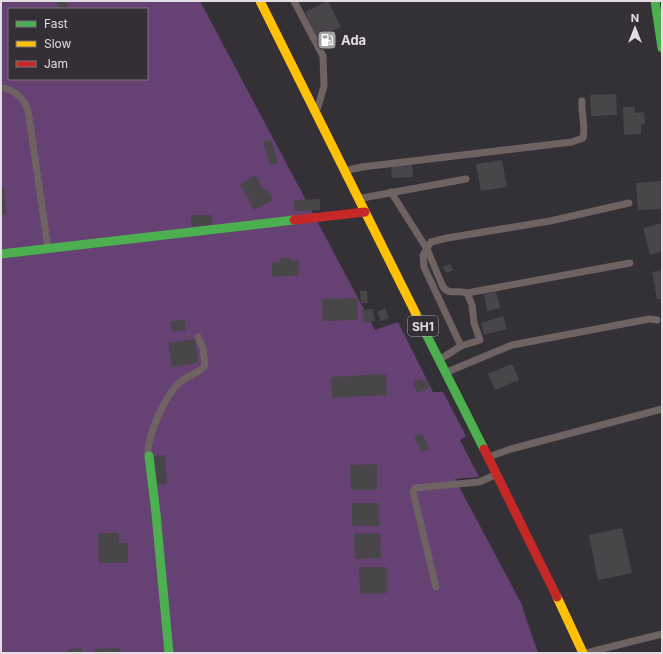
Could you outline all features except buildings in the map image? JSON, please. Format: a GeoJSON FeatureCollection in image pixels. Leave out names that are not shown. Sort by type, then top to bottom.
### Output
{"type":"FeatureCollection","features":[{"type":"Feature","properties":{"kind":"main road","name":"SH1"},"geometry":{"type":"LineString","coordinates":[[260,1],[585,653]]}},
{"type":"Feature","properties":{"kind":"main road"},"geometry":{"type":"LineString","coordinates":[[655,1],[662,48]]}},
{"type":"Feature","properties":{"kind":"main road"},"geometry":{"type":"LineString","coordinates":[[1,254],[365,212]]}},
{"type":"Feature","properties":{"kind":"main road"},"geometry":{"type":"LineString","coordinates":[[148,456],[156,514],[169,653]]}},
{"type":"Feature","properties":{"kind":"lane"},"geometry":{"type":"LineString","coordinates":[[294,1],[323,56],[324,86],[316,113]]}},
{"type":"Feature","properties":{"kind":"lane"},"geometry":{"type":"LineString","coordinates":[[4,88],[13,90],[19,95],[24,101],[28,110],[48,249]]}},
{"type":"Feature","properties":{"kind":"lane"},"geometry":{"type":"LineString","coordinates":[[345,171],[362,167],[564,142],[583,138],[585,131],[582,117],[582,101]]}},
{"type":"Feature","properties":{"kind":"lane"},"geometry":{"type":"LineString","coordinates":[[359,198],[466,179]]}},
{"type":"Feature","properties":{"kind":"lane"},"geometry":{"type":"LineString","coordinates":[[391,192],[427,249],[446,292],[451,293],[462,291],[466,293],[630,263]]}},
{"type":"Feature","properties":{"kind":"lane"},"geometry":{"type":"LineString","coordinates":[[461,346],[424,267],[423,255],[431,242],[446,238],[550,221],[629,204]]}},
{"type":"Feature","properties":{"kind":"lane"},"geometry":{"type":"LineString","coordinates":[[439,359],[461,346],[480,340],[474,323],[472,305],[466,293]]}},
{"type":"Feature","properties":{"kind":"lane"},"geometry":{"type":"LineString","coordinates":[[446,372],[512,345],[648,319],[657,320]]}},
{"type":"Feature","properties":{"kind":"lane"},"geometry":{"type":"LineString","coordinates":[[148,456],[151,433],[169,395],[179,383],[202,370],[205,366],[203,348],[198,337]]}},
{"type":"Feature","properties":{"kind":"lane"},"geometry":{"type":"LineString","coordinates":[[488,457],[511,449],[662,409]]}},
{"type":"Feature","properties":{"kind":"lane"},"geometry":{"type":"LineString","coordinates":[[436,587],[414,492],[415,488],[479,482],[497,475]]}},
{"type":"Feature","properties":{"kind":"lane"},"geometry":{"type":"LineString","coordinates":[[585,653],[662,634]]}},
{"type":"Feature","properties":{"kind":"shaded area"},"geometry":{"type":"Polygon","coordinates":[[[1,1],[200,1],[375,330],[398,322],[433,392],[443,392],[466,436],[460,440],[479,477],[455,479],[521,603],[538,653],[1,653],[1,1]]]}},
{"type":"Feature","properties":{"kind":"traffic: fast"},"geometry":{"type":"LineString","coordinates":[[655,1],[662,48]]}},
{"type":"Feature","properties":{"kind":"traffic: fast"},"geometry":{"type":"LineString","coordinates":[[1,254],[294,220]]}},
{"type":"Feature","properties":{"kind":"traffic: fast"},"geometry":{"type":"LineString","coordinates":[[416,314],[484,449]]}},
{"type":"Feature","properties":{"kind":"traffic: fast"},"geometry":{"type":"LineString","coordinates":[[149,456],[169,653]]}},
{"type":"Feature","properties":{"kind":"traffic: slow"},"geometry":{"type":"LineString","coordinates":[[260,1],[416,314]]}},
{"type":"Feature","properties":{"kind":"traffic: slow"},"geometry":{"type":"LineString","coordinates":[[557,597],[583,653]]}},
{"type":"Feature","properties":{"kind":"traffic: jam"},"geometry":{"type":"LineString","coordinates":[[294,220],[365,212]]}},
{"type":"Feature","properties":{"kind":"traffic: jam"},"geometry":{"type":"LineString","coordinates":[[484,449],[557,597]]}},
{"type":"Feature","properties":{"kind":"place","name":"Ada"},"geometry":{"type":"Point","coordinates":[327,40]}}]}
